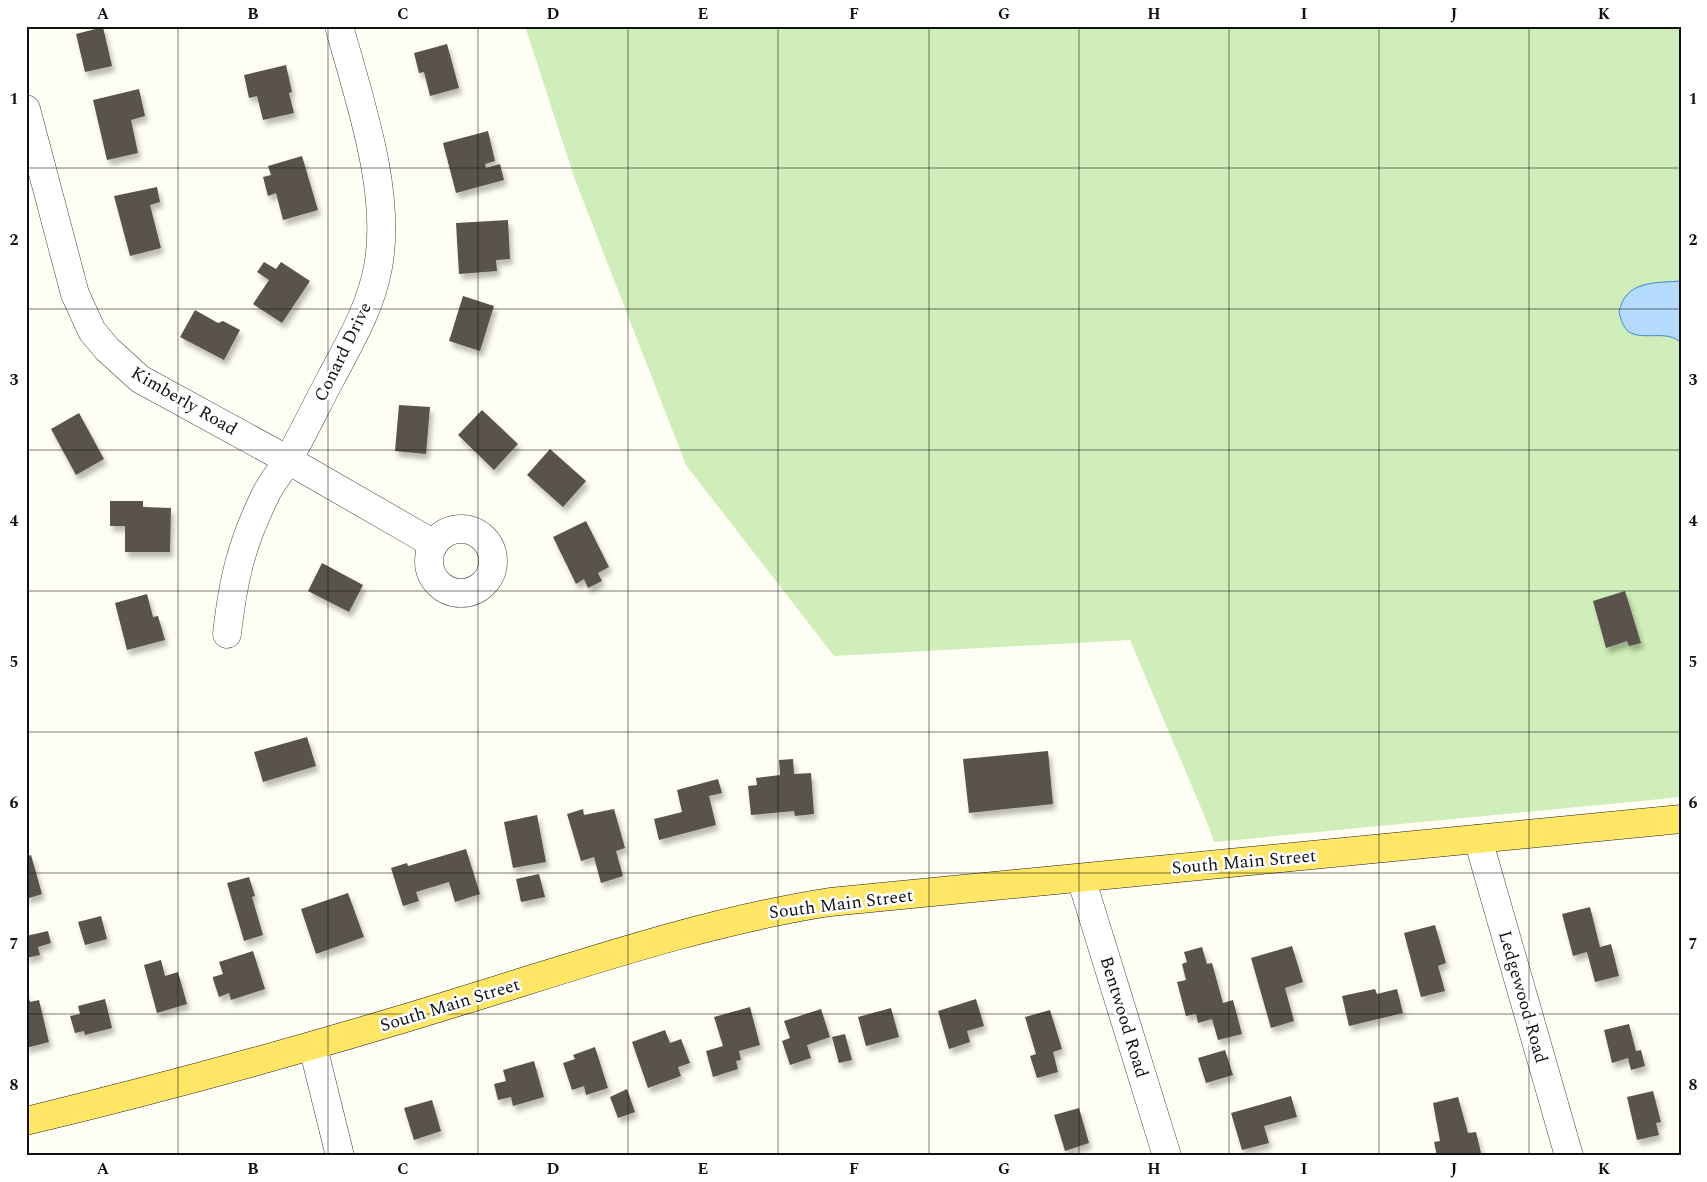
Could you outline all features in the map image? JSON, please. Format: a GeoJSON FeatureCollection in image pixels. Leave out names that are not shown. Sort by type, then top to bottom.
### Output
{"type":"FeatureCollection","features":[{"type":"Feature","properties":{"kind":"main road","name":"South Main Street"},"geometry":{"type":"LineString","coordinates":[[26,1121],[198,1079],[313,1047],[677,935],[777,910],[830,902],[1681,819]]}},
{"type":"Feature","properties":{"kind":"street","name":"Conard Drive"},"geometry":{"type":"LineString","coordinates":[[227,634],[233,583],[247,536],[266,494],[288,460],[362,319],[373,292],[379,266],[381,238],[376,165],[339,26]]}},
{"type":"Feature","properties":{"kind":"street","name":"Kimberly Road"},"geometry":{"type":"LineString","coordinates":[[26,109],[76,294],[92,331],[122,365],[140,379],[288,460],[434,544]]}},
{"type":"Feature","properties":{"kind":"street","name":"Ledgewood Road"},"geometry":{"type":"LineString","coordinates":[[1478,839],[1569,1156]]}},
{"type":"Feature","properties":{"kind":"street","name":"Bentwood Road"},"geometry":{"type":"LineString","coordinates":[[1081,878],[1168,1156]]}},
{"type":"Feature","properties":{"kind":"street"},"geometry":{"type":"LineString","coordinates":[[313,1047],[340,1156]]}},
{"type":"Feature","properties":{"kind":"green space"},"geometry":{"type":"Polygon","coordinates":[[[525,26],[1681,26],[1681,797],[1214,842],[1130,640],[834,656],[686,465],[574,177],[525,26]]]}},
{"type":"Feature","properties":{"kind":"water"},"geometry":{"type":"Polygon","coordinates":[[[1681,281],[1681,343],[1670,337],[1642,336],[1629,332],[1624,327],[1619,311],[1625,297],[1631,291],[1646,284],[1681,281]]]}},
{"type":"Feature","properties":{"kind":"building"},"geometry":{"type":"Polygon","coordinates":[[[103,27],[112,66],[85,72],[76,34],[103,27]]]}},
{"type":"Feature","properties":{"kind":"building"},"geometry":{"type":"Polygon","coordinates":[[[447,44],[459,88],[430,96],[424,72],[419,73],[414,53],[447,44]]]}},
{"type":"Feature","properties":{"kind":"building"},"geometry":{"type":"Polygon","coordinates":[[[286,65],[292,92],[289,93],[294,113],[263,120],[257,96],[249,98],[244,75],[286,65]]]}},
{"type":"Feature","properties":{"kind":"building"},"geometry":{"type":"Polygon","coordinates":[[[139,89],[145,116],[131,120],[138,153],[107,160],[93,100],[139,89]]]}},
{"type":"Feature","properties":{"kind":"building"},"geometry":{"type":"Polygon","coordinates":[[[488,131],[495,161],[485,164],[486,168],[500,164],[504,180],[456,193],[443,143],[488,131]]]}},
{"type":"Feature","properties":{"kind":"building"},"geometry":{"type":"Polygon","coordinates":[[[302,156],[318,210],[283,220],[276,193],[268,196],[263,177],[271,175],[268,166],[302,156]]]}},
{"type":"Feature","properties":{"kind":"building"},"geometry":{"type":"Polygon","coordinates":[[[157,187],[160,202],[150,205],[161,248],[130,256],[114,196],[157,187]]]}},
{"type":"Feature","properties":{"kind":"building"},"geometry":{"type":"Polygon","coordinates":[[[508,220],[510,259],[496,260],[497,271],[459,274],[456,223],[508,220]]]}},
{"type":"Feature","properties":{"kind":"building"},"geometry":{"type":"Polygon","coordinates":[[[264,262],[276,269],[281,262],[310,281],[282,323],[253,304],[269,280],[257,272],[264,262]]]}},
{"type":"Feature","properties":{"kind":"building"},"geometry":{"type":"Polygon","coordinates":[[[463,296],[494,306],[480,351],[449,341],[463,296]]]}},
{"type":"Feature","properties":{"kind":"building"},"geometry":{"type":"Polygon","coordinates":[[[195,310],[218,323],[223,321],[240,330],[224,360],[180,337],[195,310]]]}},
{"type":"Feature","properties":{"kind":"building"},"geometry":{"type":"Polygon","coordinates":[[[399,405],[430,407],[426,454],[395,451],[399,405]]]}},
{"type":"Feature","properties":{"kind":"building"},"geometry":{"type":"Polygon","coordinates":[[[482,410],[518,444],[494,470],[458,435],[482,410]]]}},
{"type":"Feature","properties":{"kind":"building"},"geometry":{"type":"Polygon","coordinates":[[[79,413],[104,459],[76,475],[51,429],[79,413]]]}},
{"type":"Feature","properties":{"kind":"building"},"geometry":{"type":"Polygon","coordinates":[[[550,449],[586,481],[563,507],[527,475],[550,449]]]}},
{"type":"Feature","properties":{"kind":"building"},"geometry":{"type":"Polygon","coordinates":[[[110,501],[143,501],[143,507],[171,508],[170,552],[125,552],[125,526],[110,526],[110,501]]]}},
{"type":"Feature","properties":{"kind":"building"},"geometry":{"type":"Polygon","coordinates":[[[586,521],[609,567],[598,573],[602,581],[588,588],[584,579],[576,584],[553,537],[586,521]]]}},
{"type":"Feature","properties":{"kind":"building"},"geometry":{"type":"Polygon","coordinates":[[[322,563],[363,585],[349,612],[308,591],[322,563]]]}},
{"type":"Feature","properties":{"kind":"building"},"geometry":{"type":"Polygon","coordinates":[[[1625,591],[1641,643],[1629,646],[1627,641],[1606,648],[1593,601],[1625,591]]]}},
{"type":"Feature","properties":{"kind":"building"},"geometry":{"type":"Polygon","coordinates":[[[147,594],[153,617],[158,616],[165,640],[127,650],[115,603],[147,594]]]}},
{"type":"Feature","properties":{"kind":"building"},"geometry":{"type":"Polygon","coordinates":[[[307,737],[316,766],[263,782],[254,752],[307,737]]]}},
{"type":"Feature","properties":{"kind":"building"},"geometry":{"type":"Polygon","coordinates":[[[1048,751],[1053,804],[969,813],[963,759],[1048,751]]]}},
{"type":"Feature","properties":{"kind":"building"},"geometry":{"type":"Polygon","coordinates":[[[793,759],[794,774],[811,773],[814,814],[795,816],[794,811],[751,815],[748,786],[757,785],[756,778],[780,775],[779,760],[793,759]]]}},
{"type":"Feature","properties":{"kind":"building"},"geometry":{"type":"Polygon","coordinates":[[[718,779],[722,793],[709,796],[716,825],[659,840],[654,819],[682,812],[677,790],[718,779]]]}},
{"type":"Feature","properties":{"kind":"building"},"geometry":{"type":"Polygon","coordinates":[[[583,809],[584,815],[614,809],[625,848],[616,851],[623,876],[601,883],[594,857],[581,861],[567,814],[583,809]]]}},
{"type":"Feature","properties":{"kind":"building"},"geometry":{"type":"Polygon","coordinates":[[[537,815],[546,862],[513,868],[504,822],[537,815]]]}},
{"type":"Feature","properties":{"kind":"building"},"geometry":{"type":"Polygon","coordinates":[[[466,849],[480,894],[455,902],[449,882],[416,892],[419,901],[403,906],[391,868],[407,863],[408,866],[466,849]]]}},
{"type":"Feature","properties":{"kind":"building"},"geometry":{"type":"Polygon","coordinates":[[[31,855],[42,894],[26,899],[26,857],[31,855]]]}},
{"type":"Feature","properties":{"kind":"building"},"geometry":{"type":"Polygon","coordinates":[[[539,874],[545,897],[521,902],[516,879],[539,874]]]}},
{"type":"Feature","properties":{"kind":"building"},"geometry":{"type":"Polygon","coordinates":[[[249,877],[255,896],[252,897],[263,935],[244,941],[227,883],[249,877]]]}},
{"type":"Feature","properties":{"kind":"building"},"geometry":{"type":"Polygon","coordinates":[[[348,893],[364,937],[316,954],[301,909],[348,893]]]}},
{"type":"Feature","properties":{"kind":"building"},"geometry":{"type":"Polygon","coordinates":[[[1590,907],[1600,947],[1611,944],[1619,976],[1595,982],[1587,952],[1573,956],[1562,914],[1590,907]]]}},
{"type":"Feature","properties":{"kind":"building"},"geometry":{"type":"Polygon","coordinates":[[[101,916],[107,939],[85,945],[78,922],[101,916]]]}},
{"type":"Feature","properties":{"kind":"building"},"geometry":{"type":"Polygon","coordinates":[[[1435,925],[1446,963],[1438,966],[1445,991],[1421,997],[1404,933],[1435,925]]]}},
{"type":"Feature","properties":{"kind":"building"},"geometry":{"type":"Polygon","coordinates":[[[48,931],[51,943],[38,947],[40,955],[26,958],[26,936],[48,931]]]}},
{"type":"Feature","properties":{"kind":"building"},"geometry":{"type":"Polygon","coordinates":[[[1292,946],[1303,982],[1285,988],[1294,1021],[1271,1028],[1251,958],[1292,946]]]}},
{"type":"Feature","properties":{"kind":"building"},"geometry":{"type":"Polygon","coordinates":[[[1202,947],[1207,964],[1212,963],[1223,1003],[1233,1000],[1242,1034],[1218,1040],[1212,1019],[1198,1023],[1196,1014],[1186,1016],[1177,982],[1186,980],[1182,964],[1187,962],[1184,952],[1202,947]]]}},
{"type":"Feature","properties":{"kind":"building"},"geometry":{"type":"Polygon","coordinates":[[[253,951],[265,989],[231,1000],[229,993],[219,997],[213,977],[223,974],[219,962],[253,951]]]}},
{"type":"Feature","properties":{"kind":"building"},"geometry":{"type":"Polygon","coordinates":[[[161,960],[165,976],[178,972],[187,1004],[157,1013],[144,965],[161,960]]]}},
{"type":"Feature","properties":{"kind":"building"},"geometry":{"type":"Polygon","coordinates":[[[26,989],[30,1002],[39,1000],[49,1042],[26,1048],[26,989]]]}},
{"type":"Feature","properties":{"kind":"building"},"geometry":{"type":"Polygon","coordinates":[[[1375,989],[1377,994],[1397,989],[1403,1013],[1349,1026],[1342,996],[1375,989]]]}},
{"type":"Feature","properties":{"kind":"building"},"geometry":{"type":"Polygon","coordinates":[[[105,999],[112,1028],[85,1035],[84,1031],[75,1033],[70,1016],[80,1014],[78,1006],[105,999]]]}},
{"type":"Feature","properties":{"kind":"building"},"geometry":{"type":"Polygon","coordinates":[[[976,999],[984,1026],[967,1031],[970,1042],[949,1049],[938,1011],[976,999]]]}},
{"type":"Feature","properties":{"kind":"building"},"geometry":{"type":"Polygon","coordinates":[[[750,1007],[760,1045],[739,1051],[741,1060],[736,1061],[738,1069],[713,1077],[706,1051],[723,1046],[714,1017],[750,1007]]]}},
{"type":"Feature","properties":{"kind":"building"},"geometry":{"type":"Polygon","coordinates":[[[891,1008],[899,1037],[866,1046],[858,1017],[891,1008]]]}},
{"type":"Feature","properties":{"kind":"building"},"geometry":{"type":"Polygon","coordinates":[[[821,1009],[830,1037],[807,1045],[811,1058],[790,1065],[782,1041],[790,1038],[784,1021],[821,1009]]]}},
{"type":"Feature","properties":{"kind":"building"},"geometry":{"type":"Polygon","coordinates":[[[1050,1010],[1062,1049],[1053,1052],[1058,1072],[1037,1078],[1030,1056],[1036,1054],[1025,1017],[1050,1010]]]}},
{"type":"Feature","properties":{"kind":"building"},"geometry":{"type":"Polygon","coordinates":[[[1629,1024],[1636,1051],[1641,1050],[1645,1066],[1631,1070],[1628,1058],[1612,1063],[1604,1030],[1629,1024]]]}},
{"type":"Feature","properties":{"kind":"building"},"geometry":{"type":"Polygon","coordinates":[[[665,1030],[670,1043],[681,1039],[690,1063],[678,1067],[681,1076],[648,1088],[632,1042],[665,1030]]]}},
{"type":"Feature","properties":{"kind":"building"},"geometry":{"type":"Polygon","coordinates":[[[845,1034],[852,1060],[839,1063],[832,1037],[845,1034]]]}},
{"type":"Feature","properties":{"kind":"building"},"geometry":{"type":"Polygon","coordinates":[[[595,1047],[608,1088],[586,1095],[584,1086],[572,1090],[563,1063],[575,1059],[573,1055],[595,1047]]]}},
{"type":"Feature","properties":{"kind":"building"},"geometry":{"type":"Polygon","coordinates":[[[1225,1050],[1233,1075],[1206,1083],[1198,1058],[1225,1050]]]}},
{"type":"Feature","properties":{"kind":"building"},"geometry":{"type":"Polygon","coordinates":[[[534,1061],[544,1097],[513,1106],[511,1097],[498,1100],[494,1084],[506,1081],[503,1070],[534,1061]]]}},
{"type":"Feature","properties":{"kind":"building"},"geometry":{"type":"Polygon","coordinates":[[[627,1089],[635,1112],[618,1118],[610,1097],[627,1089]]]}},
{"type":"Feature","properties":{"kind":"building"},"geometry":{"type":"Polygon","coordinates":[[[1653,1091],[1661,1122],[1656,1123],[1659,1135],[1637,1140],[1627,1097],[1653,1091]]]}},
{"type":"Feature","properties":{"kind":"building"},"geometry":{"type":"Polygon","coordinates":[[[1291,1096],[1297,1117],[1264,1126],[1269,1143],[1242,1150],[1231,1113],[1291,1096]]]}},
{"type":"Feature","properties":{"kind":"building"},"geometry":{"type":"Polygon","coordinates":[[[1458,1097],[1468,1133],[1476,1132],[1481,1153],[1472,1156],[1437,1156],[1434,1142],[1440,1141],[1433,1103],[1458,1097]]]}},
{"type":"Feature","properties":{"kind":"building"},"geometry":{"type":"Polygon","coordinates":[[[432,1100],[441,1131],[414,1140],[404,1108],[432,1100]]]}},
{"type":"Feature","properties":{"kind":"building"},"geometry":{"type":"Polygon","coordinates":[[[1079,1108],[1089,1143],[1065,1151],[1054,1115],[1079,1108]]]}},
{"type":"Feature","properties":{"kind":"building"},"geometry":{"type":"Polygon","coordinates":[[[803,1153],[828,1153],[828,1156],[803,1156],[803,1153]]]}}]}
